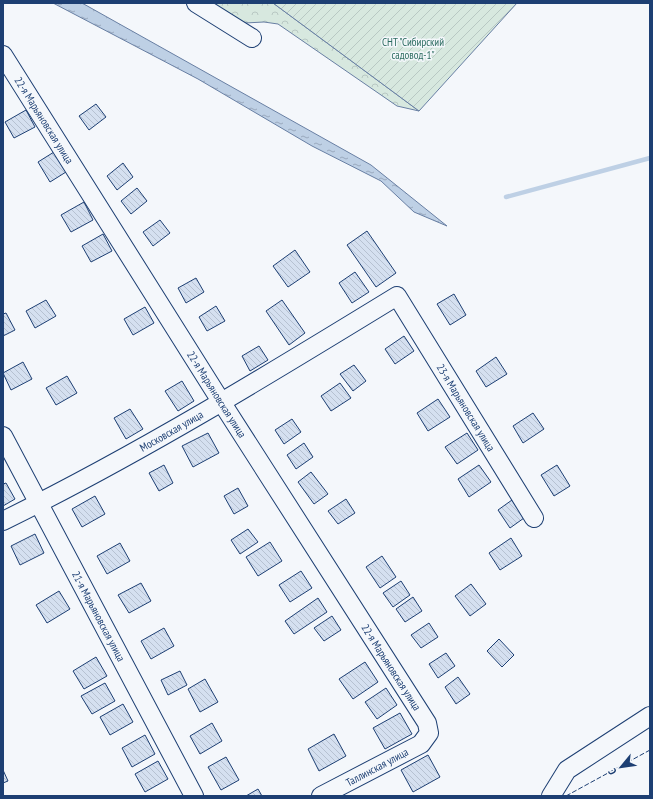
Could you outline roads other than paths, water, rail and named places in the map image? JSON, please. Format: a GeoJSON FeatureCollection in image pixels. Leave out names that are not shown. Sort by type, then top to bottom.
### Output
{"type":"FeatureCollection","features":[{"type":"Feature","properties":{"kind":"street"},"geometry":{"type":"LineString","coordinates":[[196,3],[252,38]]}},
{"type":"Feature","properties":{"kind":"street","name":"22-я Марьяновская улица"},"geometry":{"type":"LineString","coordinates":[[3,55],[222,403],[428,723],[429,733]]}},
{"type":"Feature","properties":{"kind":"street","name":"Московская улица"},"geometry":{"type":"LineString","coordinates":[[3,521],[39,504],[222,403],[397,296]]}},
{"type":"Feature","properties":{"kind":"street","name":"23-я Марьяновская улица"},"geometry":{"type":"LineString","coordinates":[[397,296],[534,518]]}},
{"type":"Feature","properties":{"kind":"street","name":"21-я Марьяновская улица"},"geometry":{"type":"LineString","coordinates":[[3,436],[194,796]]}},
{"type":"Feature","properties":{"kind":"street"},"geometry":{"type":"LineString","coordinates":[[551,796],[567,770],[650,716]]}},
{"type":"Feature","properties":{"kind":"street","name":"Таллинская улица"},"geometry":{"type":"LineString","coordinates":[[321,796],[421,744],[429,733]]}},
{"type":"Feature","properties":{"kind":"water"},"geometry":{"type":"Polygon","coordinates":[[[53,3],[82,3],[371,165],[447,226],[414,212],[381,181],[312,146],[198,79],[53,3]]]}},
{"type":"Feature","properties":{"kind":"waterway"},"geometry":{"type":"LineString","coordinates":[[506,197],[650,158]]}},
{"type":"Feature","properties":{"kind":"park label","name":"СНТ \"Сибирский садовод-1\""},"geometry":{"type":"Point","coordinates":[413,48]}}]}
